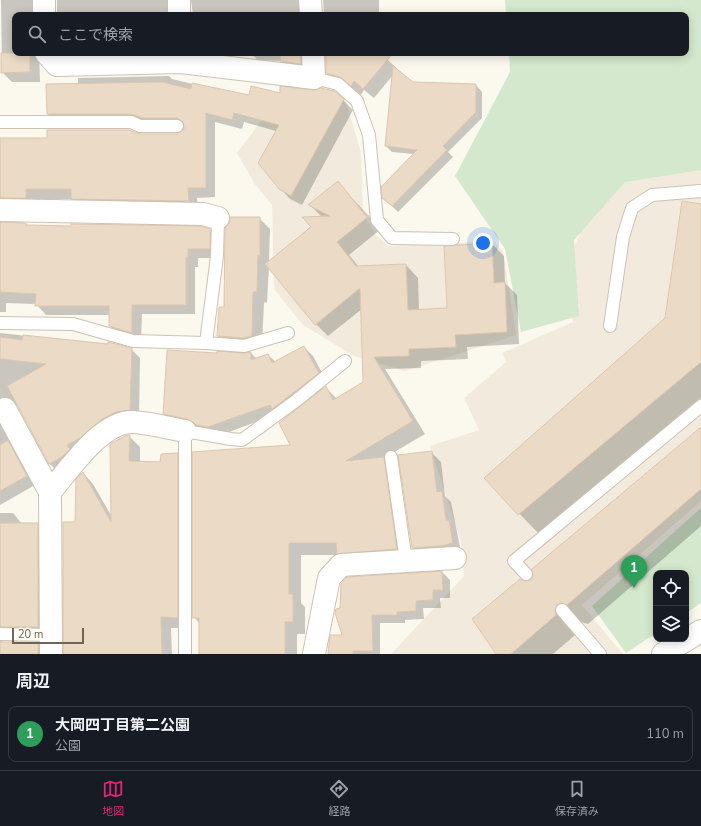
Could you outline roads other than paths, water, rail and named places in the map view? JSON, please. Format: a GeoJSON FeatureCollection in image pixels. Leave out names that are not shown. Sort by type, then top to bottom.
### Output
{"type":"FeatureCollection","features":[{"type":"Feature","properties":{"kind":"street"},"geometry":{"type":"LineString","coordinates":[[44,0],[44,12]]}},
{"type":"Feature","properties":{"kind":"street"},"geometry":{"type":"LineString","coordinates":[[178,0],[179,12]]}},
{"type":"Feature","properties":{"kind":"street"},"geometry":{"type":"LineString","coordinates":[[310,0],[311,12]]}},
{"type":"Feature","properties":{"kind":"street"},"geometry":{"type":"LineString","coordinates":[[49,56],[57,65],[181,57],[314,78],[313,56]]}},
{"type":"Feature","properties":{"kind":"street"},"geometry":{"type":"LineString","coordinates":[[0,210],[203,214],[218,218]]}},
{"type":"Feature","properties":{"kind":"street"},"geometry":{"type":"LineString","coordinates":[[3,405],[50,492],[51,644]]}},
{"type":"Feature","properties":{"kind":"street"},"geometry":{"type":"LineString","coordinates":[[50,492],[104,432],[119,424],[132,422],[185,431]]}},
{"type":"Feature","properties":{"kind":"street"},"geometry":{"type":"LineString","coordinates":[[314,654],[329,578],[341,565],[454,558]]}},
{"type":"Feature","properties":{"kind":"street"},"geometry":{"type":"LineString","coordinates":[[664,654],[701,631]]}},
{"type":"Feature","properties":{"kind":"lane"},"geometry":{"type":"LineString","coordinates":[[314,78],[338,84],[357,101],[369,135],[377,220],[392,238],[453,239]]}},
{"type":"Feature","properties":{"kind":"lane"},"geometry":{"type":"LineString","coordinates":[[0,122],[131,122],[140,126],[177,126]]}},
{"type":"Feature","properties":{"kind":"lane"},"geometry":{"type":"LineString","coordinates":[[610,326],[624,237],[632,208],[652,195],[701,191]]}},
{"type":"Feature","properties":{"kind":"lane"},"geometry":{"type":"LineString","coordinates":[[206,343],[216,263],[218,218]]}},
{"type":"Feature","properties":{"kind":"lane"},"geometry":{"type":"LineString","coordinates":[[0,324],[73,324],[133,341],[206,343],[244,346],[288,333]]}},
{"type":"Feature","properties":{"kind":"lane"},"geometry":{"type":"LineString","coordinates":[[185,654],[185,431],[242,440],[297,400],[344,361]]}},
{"type":"Feature","properties":{"kind":"lane"},"geometry":{"type":"LineString","coordinates":[[526,574],[514,561],[701,406]]}},
{"type":"Feature","properties":{"kind":"lane"},"geometry":{"type":"LineString","coordinates":[[391,457],[406,561]]}},
{"type":"Feature","properties":{"kind":"lane"},"geometry":{"type":"LineString","coordinates":[[562,610],[600,654]]}},
{"type":"Feature","properties":{"kind":"lane"},"geometry":{"type":"LineString","coordinates":[[0,634],[51,644]]}},
{"type":"Feature","properties":{"kind":"place","name":"大岡四丁目第二公園"},"geometry":{"type":"Point","coordinates":[634,588]}}]}
